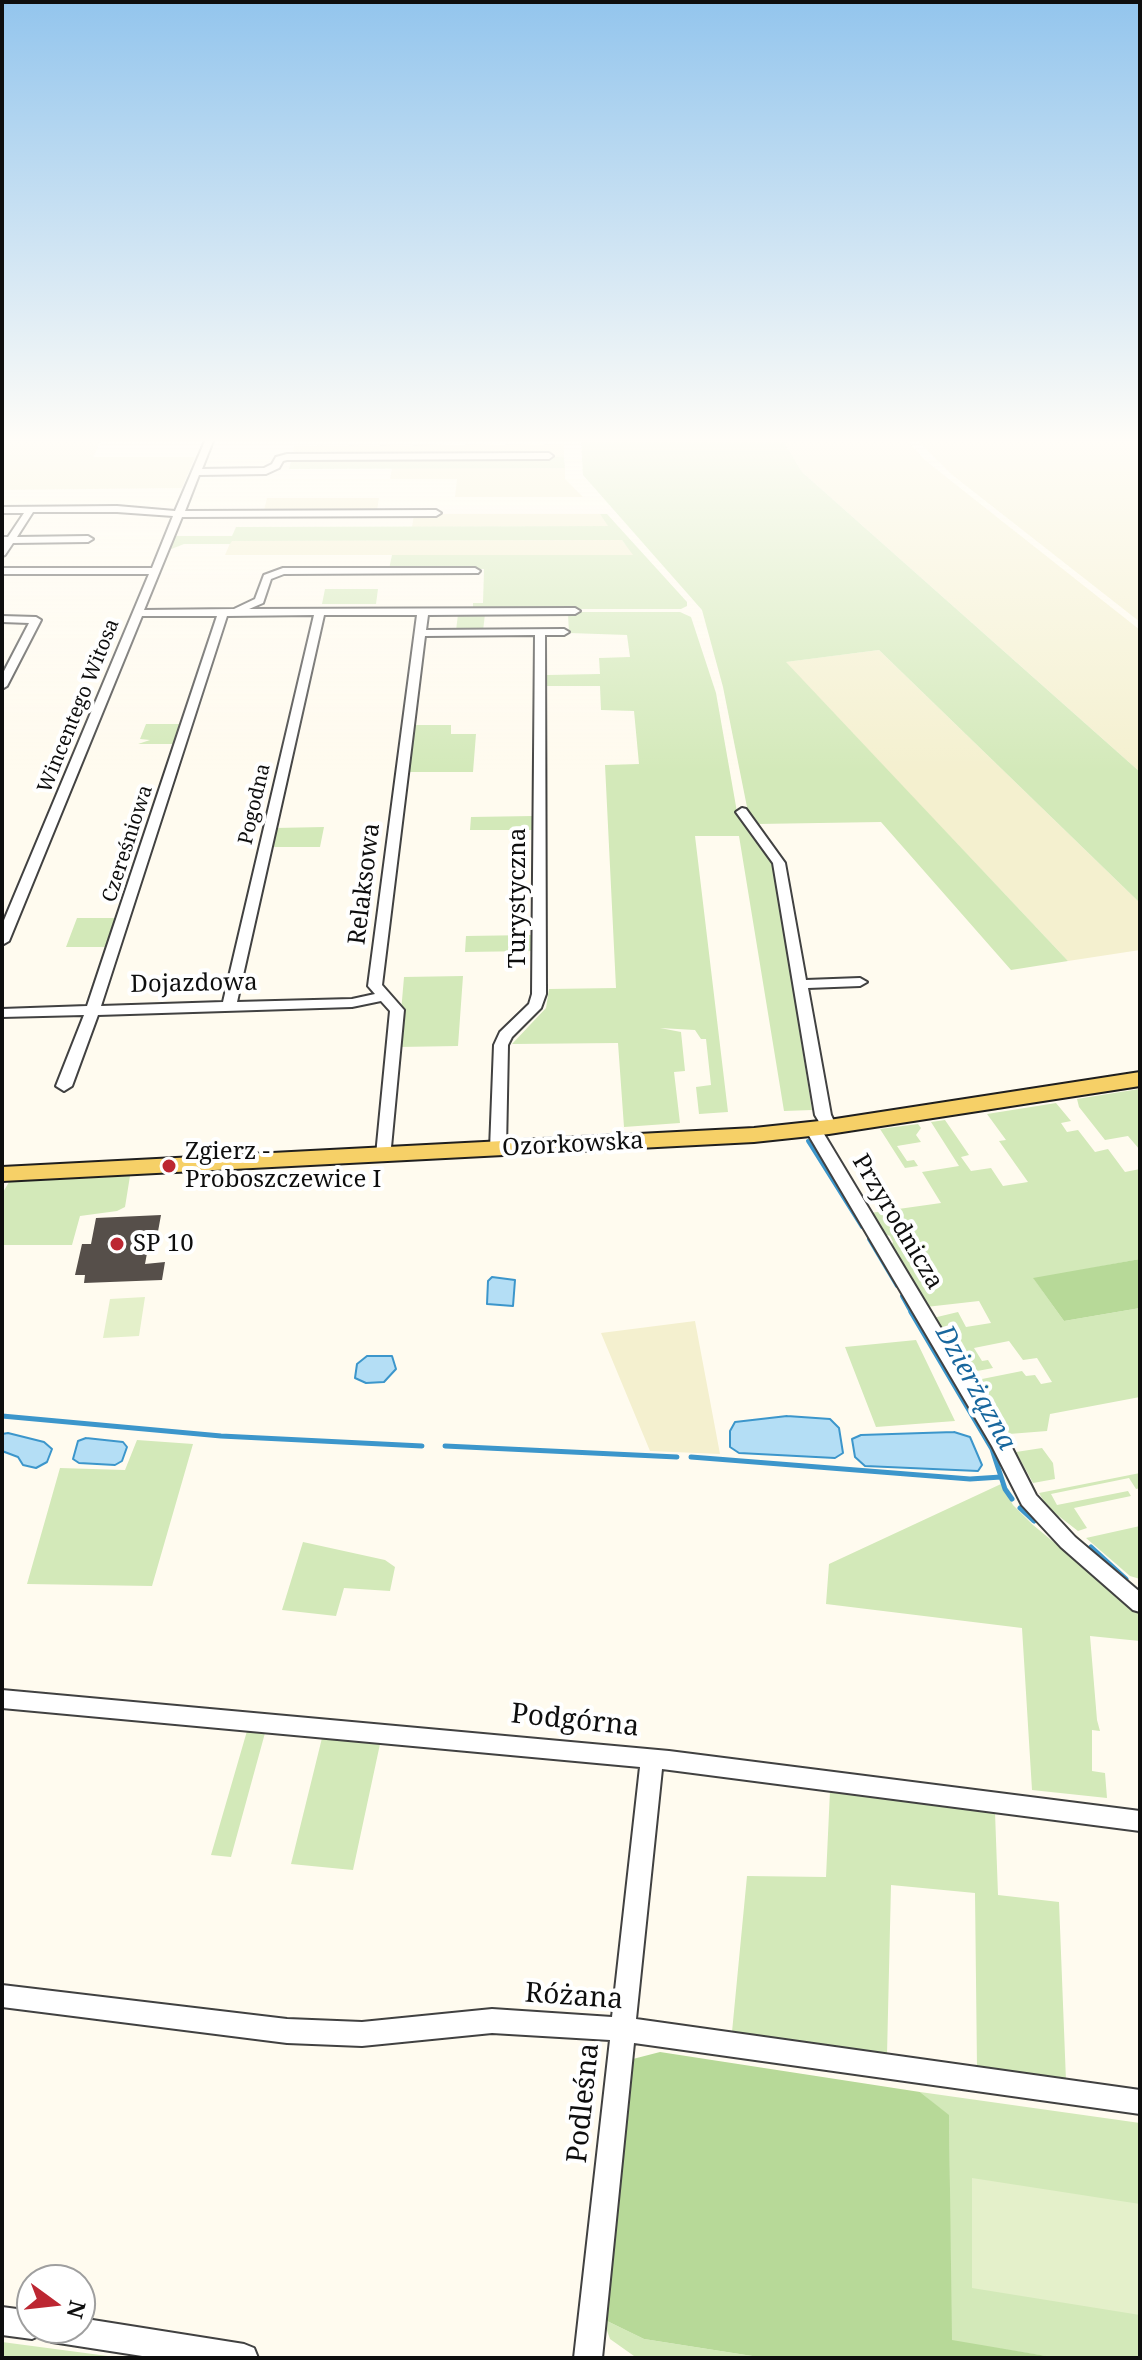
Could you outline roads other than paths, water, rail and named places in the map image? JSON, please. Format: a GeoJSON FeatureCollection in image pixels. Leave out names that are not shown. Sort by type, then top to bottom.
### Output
{"type":"FeatureCollection","features":[{"type":"Feature","properties":{"kind":"main road","name":"Ozorkowska"},"geometry":{"type":"LineString","coordinates":[[2,1174],[703,1139],[821,1128],[1140,1079]]}},
{"type":"Feature","properties":{"kind":"street","name":"Wincentego Witosa"},"geometry":{"type":"LineString","coordinates":[[2,941],[163,551]]}},
{"type":"Feature","properties":{"kind":"street"},"geometry":{"type":"LineString","coordinates":[[2,571],[154,571]]}},
{"type":"Feature","properties":{"kind":"street"},"geometry":{"type":"LineString","coordinates":[[259,601],[267,577],[283,571],[475,571]]}},
{"type":"Feature","properties":{"kind":"street"},"geometry":{"type":"LineString","coordinates":[[228,612],[259,601]]}},
{"type":"Feature","properties":{"kind":"street"},"geometry":{"type":"LineString","coordinates":[[259,601],[273,612]]}},
{"type":"Feature","properties":{"kind":"street","name":"Relaksowa"},"geometry":{"type":"LineString","coordinates":[[384,1155],[397,1010],[375,986],[412,676],[423,611]]}},
{"type":"Feature","properties":{"kind":"street"},"geometry":{"type":"LineString","coordinates":[[136,613],[575,611]]}},
{"type":"Feature","properties":{"kind":"street","name":"Czereśniowa"},"geometry":{"type":"LineString","coordinates":[[64,1086],[95,1009],[228,612]]}},
{"type":"Feature","properties":{"kind":"street","name":"Pogodna"},"geometry":{"type":"LineString","coordinates":[[229,1005],[320,612]]}},
{"type":"Feature","properties":{"kind":"street"},"geometry":{"type":"LineString","coordinates":[[2,619],[36,620],[2,686]]}},
{"type":"Feature","properties":{"kind":"street"},"geometry":{"type":"LineString","coordinates":[[421,633],[564,632]]}},
{"type":"Feature","properties":{"kind":"street","name":"Turystyczna"},"geometry":{"type":"LineString","coordinates":[[498,1149],[501,1045],[505,1035],[536,1005],[539,994],[540,633]]}},
{"type":"Feature","properties":{"kind":"street","name":"Przyrodnicza"},"geometry":{"type":"LineString","coordinates":[[742,812],[779,863],[823,1115],[821,1128],[1001,1445],[1029,1500],[1068,1542],[1140,1604]]}},
{"type":"Feature","properties":{"kind":"street"},"geometry":{"type":"LineString","coordinates":[[802,984],[860,982]]}},
{"type":"Feature","properties":{"kind":"street","name":"Dojazdowa"},"geometry":{"type":"LineString","coordinates":[[2,1013],[352,1003],[386,996]]}},
{"type":"Feature","properties":{"kind":"street","name":"Podgórna"},"geometry":{"type":"LineString","coordinates":[[2,1699],[652,1759],[1140,1821]]}},
{"type":"Feature","properties":{"kind":"street","name":"Podleśna"},"geometry":{"type":"LineString","coordinates":[[588,2358],[652,1759]]}},
{"type":"Feature","properties":{"kind":"street","name":"Różana"},"geometry":{"type":"LineString","coordinates":[[2,1996],[287,2031],[362,2034],[492,2021],[621,2029],[1140,2102]]}},
{"type":"Feature","properties":{"kind":"street"},"geometry":{"type":"LineString","coordinates":[[96,2336],[191,2354],[244,2358]]}},
{"type":"Feature","properties":{"kind":"water"},"geometry":{"type":"Polygon","coordinates":[[[492,1277],[515,1280],[513,1306],[487,1304],[488,1281],[492,1277]]]}},
{"type":"Feature","properties":{"kind":"water"},"geometry":{"type":"Polygon","coordinates":[[[367,1356],[392,1356],[396,1369],[384,1382],[366,1383],[355,1378],[357,1364],[367,1356]]]}},
{"type":"Feature","properties":{"kind":"water"},"geometry":{"type":"Polygon","coordinates":[[[787,1416],[830,1419],[839,1428],[843,1453],[835,1458],[739,1453],[730,1447],[730,1431],[735,1422],[787,1416]]]}},
{"type":"Feature","properties":{"kind":"water"},"geometry":{"type":"Polygon","coordinates":[[[954,1432],[970,1437],[982,1465],[978,1471],[865,1466],[855,1457],[852,1439],[861,1435],[954,1432]]]}},
{"type":"Feature","properties":{"kind":"water"},"geometry":{"type":"Polygon","coordinates":[[[2,1434],[44,1442],[52,1449],[47,1462],[36,1468],[23,1465],[18,1457],[2,1451],[2,1434]]]}},
{"type":"Feature","properties":{"kind":"water"},"geometry":{"type":"Polygon","coordinates":[[[86,1438],[123,1442],[127,1447],[122,1461],[115,1465],[79,1463],[73,1459],[78,1441],[86,1438]]]}},
{"type":"Feature","properties":{"kind":"waterway","name":"Dzierżązna"},"geometry":{"type":"LineString","coordinates":[[808,1141],[862,1227]]}},
{"type":"Feature","properties":{"kind":"waterway","name":"Dzierżązna"},"geometry":{"type":"LineString","coordinates":[[869,1239],[897,1286]]}},
{"type":"Feature","properties":{"kind":"waterway","name":"Dzierżązna"},"geometry":{"type":"LineString","coordinates":[[902,1296],[912,1314]]}},
{"type":"Feature","properties":{"kind":"waterway","name":"Dzierżązna"},"geometry":{"type":"LineString","coordinates":[[911,1312],[992,1449],[1005,1489],[1012,1499]]}},
{"type":"Feature","properties":{"kind":"waterway"},"geometry":{"type":"LineString","coordinates":[[2,1416],[221,1436],[422,1446]]}},
{"type":"Feature","properties":{"kind":"waterway"},"geometry":{"type":"LineString","coordinates":[[445,1446],[677,1457]]}},
{"type":"Feature","properties":{"kind":"waterway"},"geometry":{"type":"LineString","coordinates":[[691,1457],[970,1479],[1001,1477]]}},
{"type":"Feature","properties":{"kind":"waterway","name":"Dzierżązna"},"geometry":{"type":"LineString","coordinates":[[1020,1508],[1034,1521]]}},
{"type":"Feature","properties":{"kind":"waterway","name":"Dzierżązna"},"geometry":{"type":"LineString","coordinates":[[1091,1547],[1126,1579]]}},
{"type":"Feature","properties":{"kind":"place","name":"Zgierz - Proboszczewice I"},"geometry":{"type":"Point","coordinates":[169,1166]}},
{"type":"Feature","properties":{"kind":"place","name":"SP 10"},"geometry":{"type":"Point","coordinates":[117,1244]}}]}
